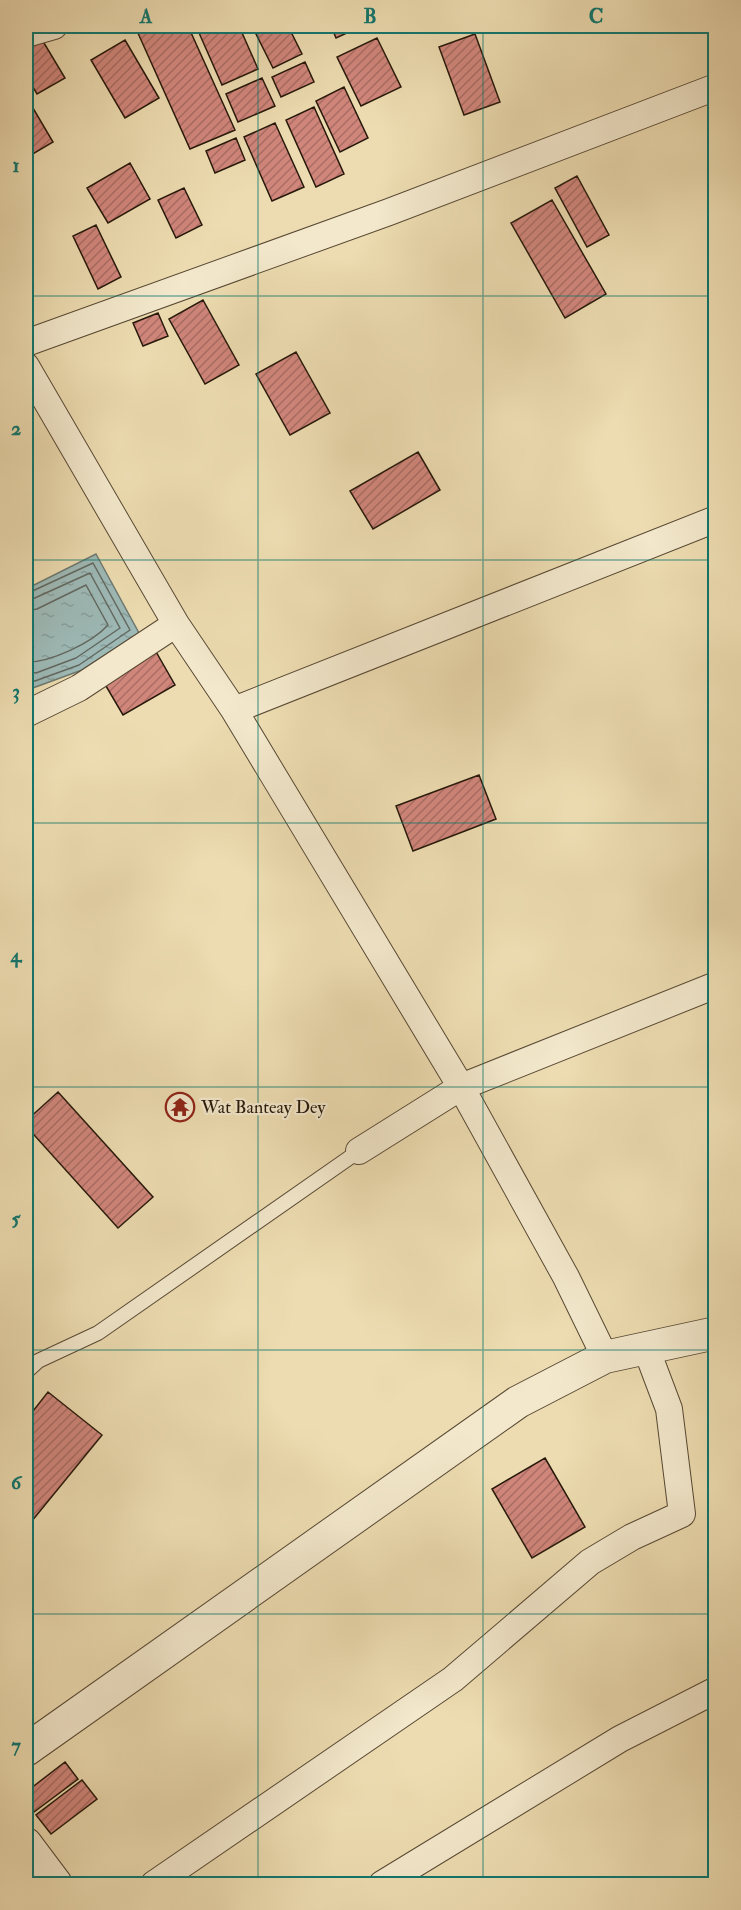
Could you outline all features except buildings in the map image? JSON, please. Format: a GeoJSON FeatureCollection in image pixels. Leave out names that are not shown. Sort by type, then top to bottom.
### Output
{"type":"FeatureCollection","features":[{"type":"Feature","properties":{"kind":"street"},"geometry":{"type":"LineString","coordinates":[[26,34],[54,26]]}},
{"type":"Feature","properties":{"kind":"street"},"geometry":{"type":"LineString","coordinates":[[26,343],[389,212],[716,87]]}},
{"type":"Feature","properties":{"kind":"street"},"geometry":{"type":"LineString","coordinates":[[26,366],[176,624],[234,710],[461,1087],[566,1277],[605,1358]]}},
{"type":"Feature","properties":{"kind":"street"},"geometry":{"type":"LineString","coordinates":[[234,710],[716,519]]}},
{"type":"Feature","properties":{"kind":"street"},"geometry":{"type":"LineString","coordinates":[[26,714],[80,688],[176,624]]}},
{"type":"Feature","properties":{"kind":"street"},"geometry":{"type":"LineString","coordinates":[[359,1151],[461,1087],[716,985]]}},
{"type":"Feature","properties":{"kind":"street"},"geometry":{"type":"LineString","coordinates":[[26,1749],[518,1402],[605,1358],[716,1333]]}},
{"type":"Feature","properties":{"kind":"street"},"geometry":{"type":"LineString","coordinates":[[153,1884],[453,1679],[590,1562],[632,1536],[682,1514],[669,1409],[646,1348]]}},
{"type":"Feature","properties":{"kind":"street"},"geometry":{"type":"LineString","coordinates":[[382,1884],[620,1739],[716,1690]]}},
{"type":"Feature","properties":{"kind":"street"},"geometry":{"type":"LineString","coordinates":[[26,1844],[56,1884]]}},
{"type":"Feature","properties":{"kind":"lane"},"geometry":{"type":"LineString","coordinates":[[26,1372],[38,1361],[98,1333],[359,1151]]}},
{"type":"Feature","properties":{"kind":"water"},"geometry":{"type":"Polygon","coordinates":[[[96,554],[139,633],[82,670],[30,689],[26,680],[26,589],[96,554]]]}},
{"type":"Feature","properties":{"kind":"place","name":"Wat Banteay Dey"},"geometry":{"type":"Point","coordinates":[180,1107]}}]}
